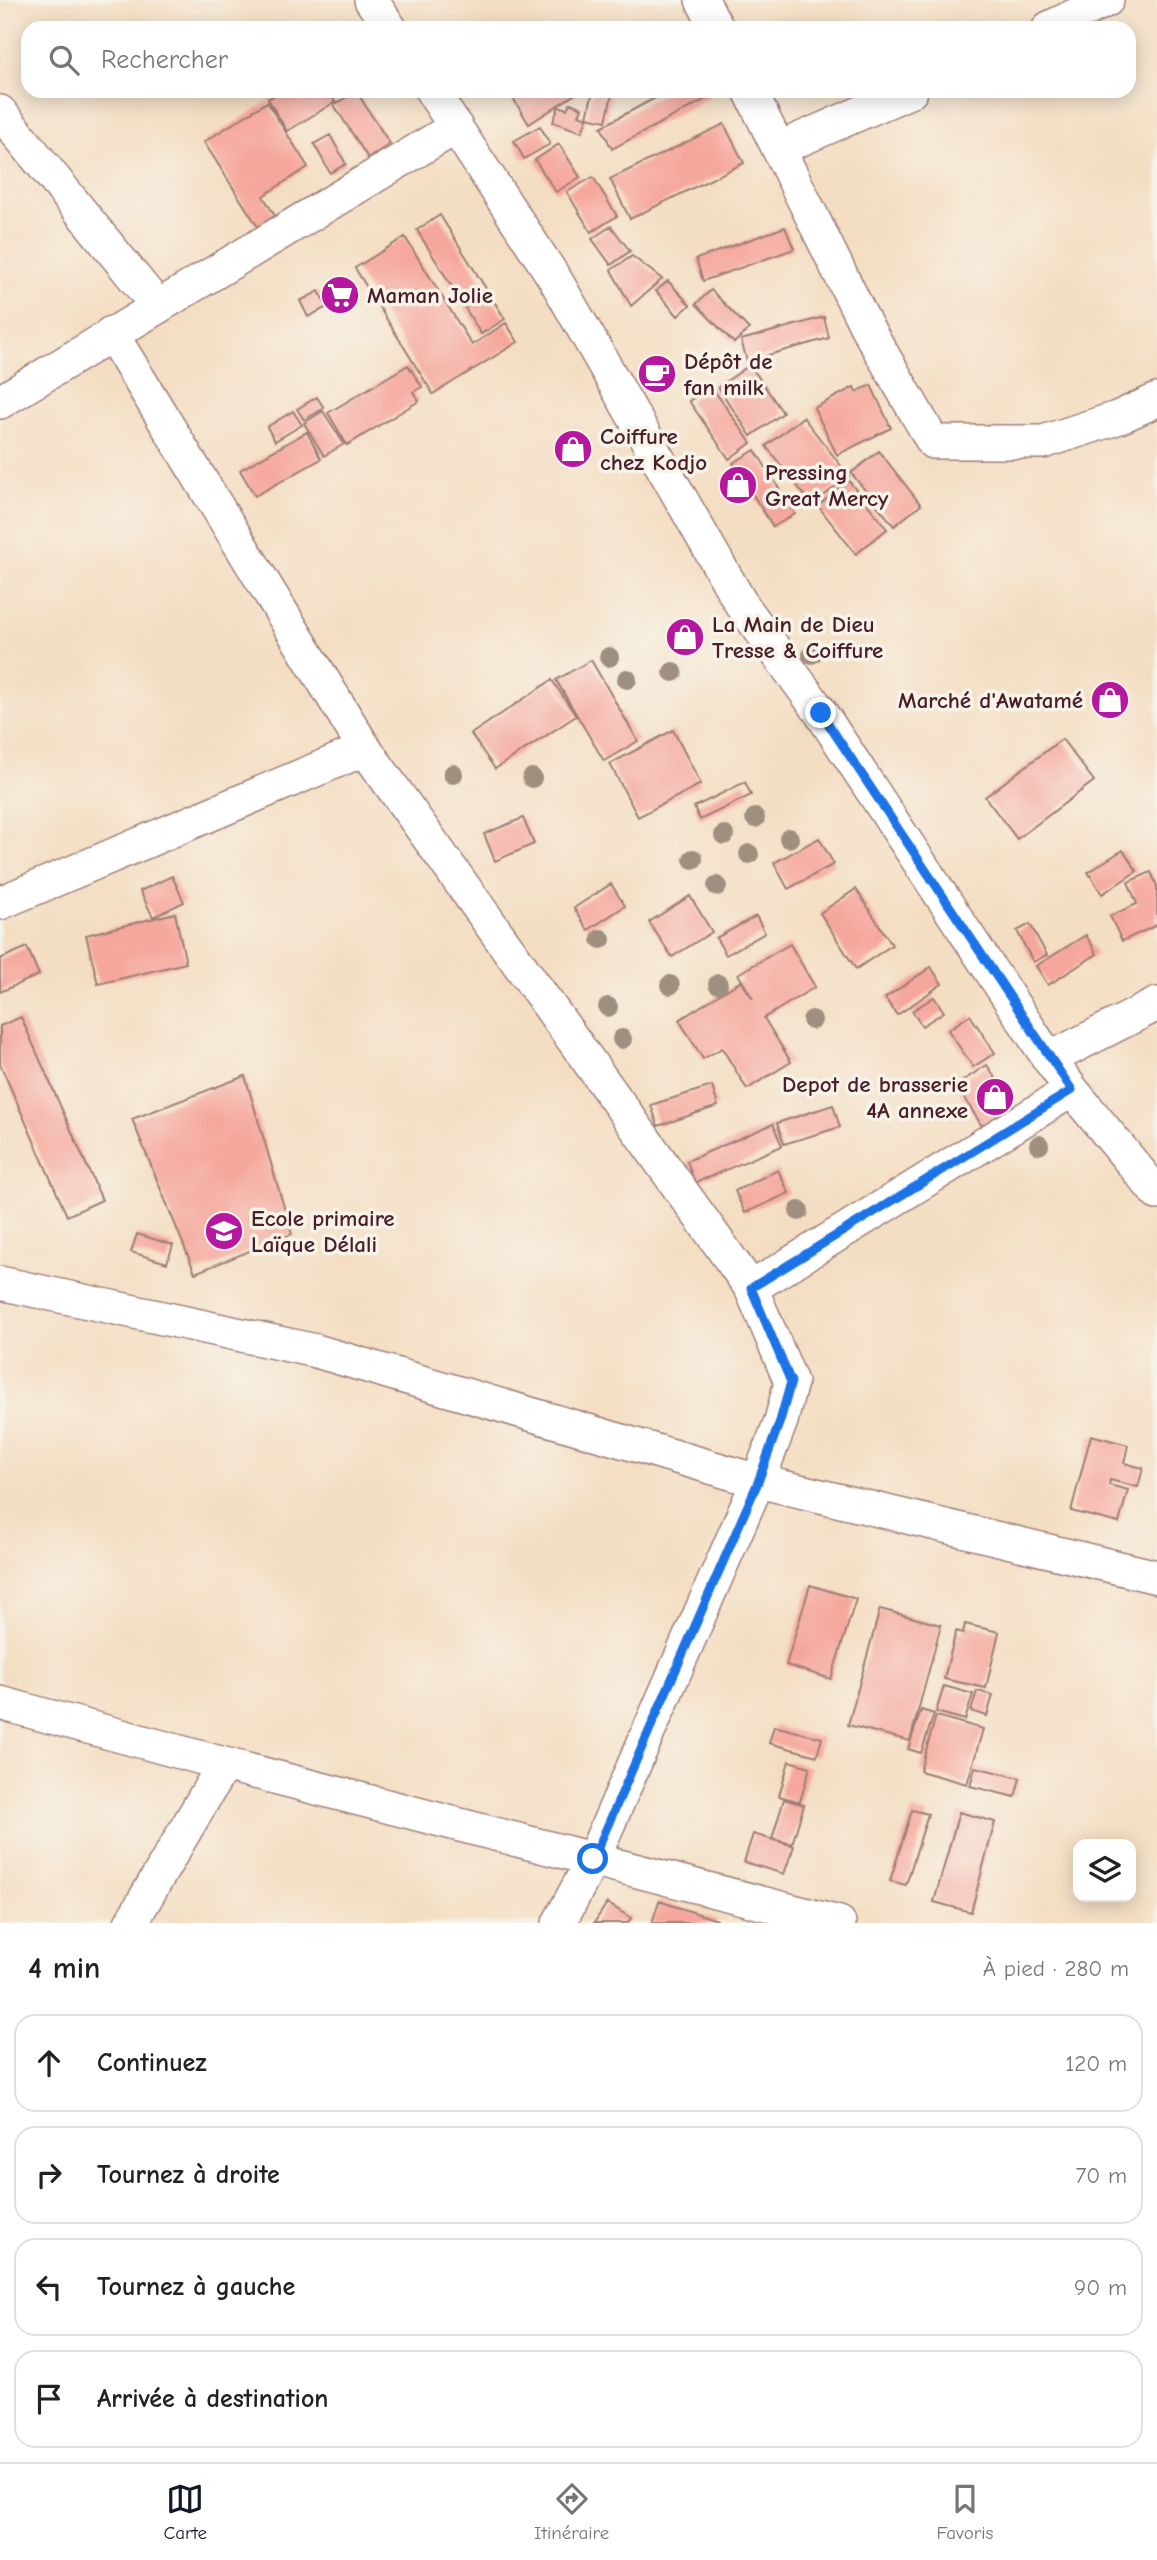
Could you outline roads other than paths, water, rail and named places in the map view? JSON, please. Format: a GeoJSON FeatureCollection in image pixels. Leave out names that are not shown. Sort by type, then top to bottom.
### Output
{"type":"FeatureCollection","features":[{"type":"Feature","properties":{"kind":"street"},"geometry":{"type":"LineString","coordinates":[[371,0],[385,21]]}},
{"type":"Feature","properties":{"kind":"street"},"geometry":{"type":"LineString","coordinates":[[702,0],[713,21]]}},
{"type":"Feature","properties":{"kind":"street"},"geometry":{"type":"LineString","coordinates":[[1064,21],[1107,0]]}},
{"type":"Feature","properties":{"kind":"street"},"geometry":{"type":"LineString","coordinates":[[437,98],[555,279],[740,602],[821,713],[1049,1059],[1157,1193]]}},
{"type":"Feature","properties":{"kind":"street"},"geometry":{"type":"LineString","coordinates":[[754,98],[866,326],[933,442],[1043,442],[1117,418],[1157,400]]}},
{"type":"Feature","properties":{"kind":"street"},"geometry":{"type":"LineString","coordinates":[[780,148],[895,98]]}},
{"type":"Feature","properties":{"kind":"street"},"geometry":{"type":"LineString","coordinates":[[0,111],[159,307]]}},
{"type":"Feature","properties":{"kind":"street"},"geometry":{"type":"LineString","coordinates":[[0,402],[456,127]]}},
{"type":"Feature","properties":{"kind":"street"},"geometry":{"type":"LineString","coordinates":[[111,333],[366,749],[751,1288],[791,1382],[758,1482],[593,1859],[559,1923]]}},
{"type":"Feature","properties":{"kind":"street"},"geometry":{"type":"LineString","coordinates":[[0,903],[366,749]]}},
{"type":"Feature","properties":{"kind":"street"},"geometry":{"type":"LineString","coordinates":[[1049,1059],[1157,1004]]}},
{"type":"Feature","properties":{"kind":"street"},"geometry":{"type":"LineString","coordinates":[[751,1288],[1072,1090]]}},
{"type":"Feature","properties":{"kind":"street"},"geometry":{"type":"LineString","coordinates":[[0,1283],[316,1351],[758,1482],[1157,1577]]}},
{"type":"Feature","properties":{"kind":"street"},"geometry":{"type":"LineString","coordinates":[[0,1703],[224,1764],[839,1923]]}},
{"type":"Feature","properties":{"kind":"street"},"geometry":{"type":"LineString","coordinates":[[131,1923],[224,1764]]}},
{"type":"Feature","properties":{"kind":"place","name":"Maman Jolie"},"geometry":{"type":"Point","coordinates":[340,295]}},
{"type":"Feature","properties":{"kind":"place","name":"Dépôt de fan milk"},"geometry":{"type":"Point","coordinates":[657,374]}},
{"type":"Feature","properties":{"kind":"place","name":"Coiffure chez Kodjo"},"geometry":{"type":"Point","coordinates":[573,449]}},
{"type":"Feature","properties":{"kind":"place","name":"Pressing Great Mercy"},"geometry":{"type":"Point","coordinates":[738,485]}},
{"type":"Feature","properties":{"kind":"place","name":"La Main de Dieu Tresse & Coiffure"},"geometry":{"type":"Point","coordinates":[685,637]}},
{"type":"Feature","properties":{"kind":"place","name":"Marché d'Awatamé"},"geometry":{"type":"Point","coordinates":[1110,700]}},
{"type":"Feature","properties":{"kind":"place","name":"Depot de brasserie 4A annexe"},"geometry":{"type":"Point","coordinates":[995,1097]}},
{"type":"Feature","properties":{"kind":"place","name":"Ecole primaire Laïque Délali"},"geometry":{"type":"Point","coordinates":[224,1231]}}]}
